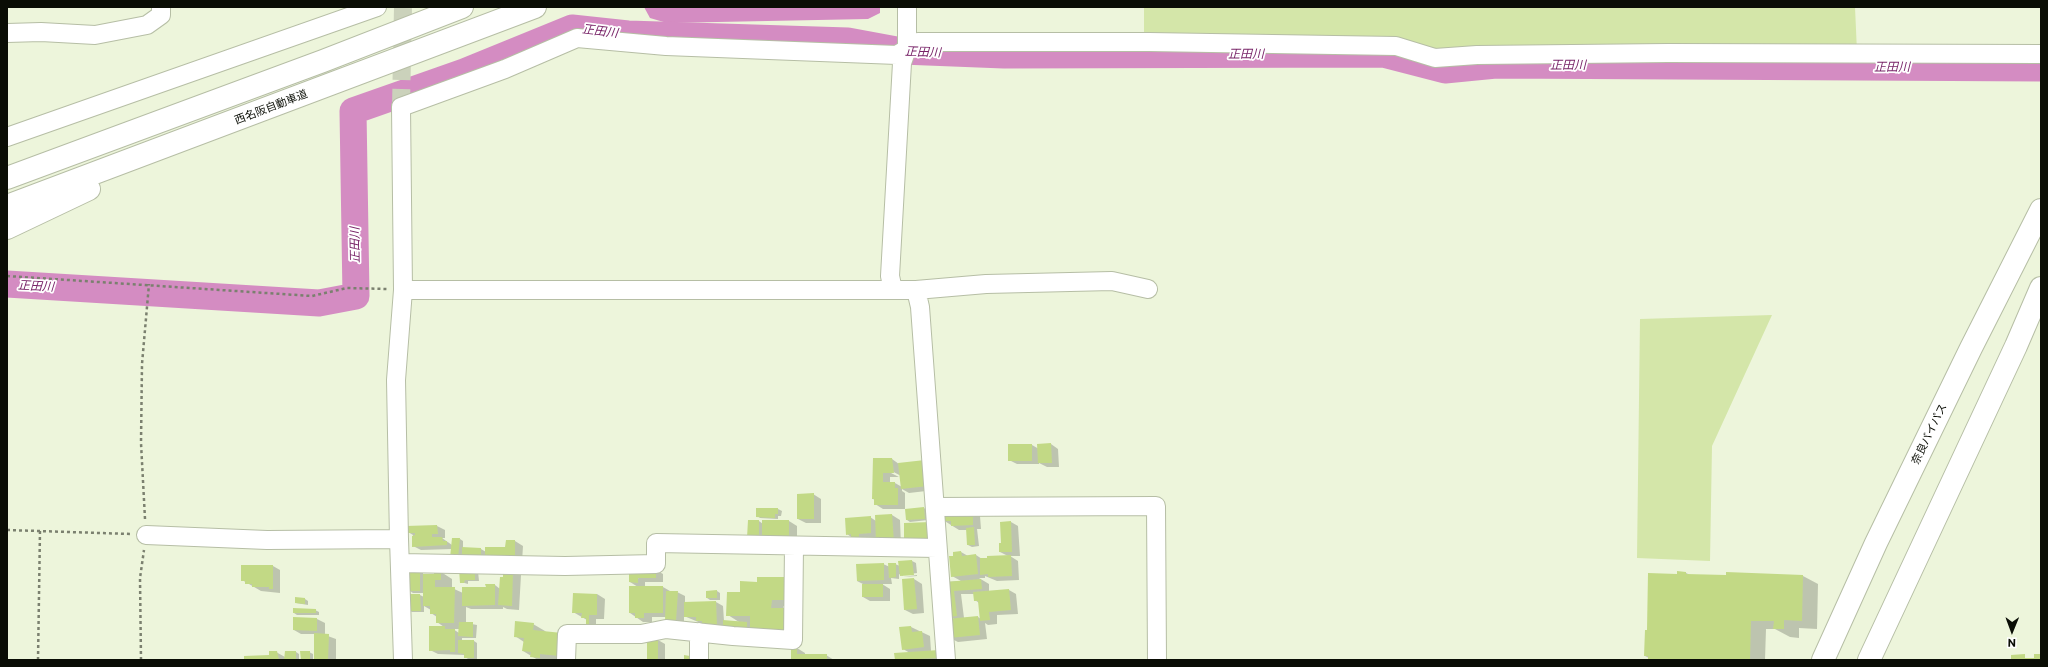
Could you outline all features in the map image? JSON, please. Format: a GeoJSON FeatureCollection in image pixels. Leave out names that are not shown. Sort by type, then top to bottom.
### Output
{"type":"FeatureCollection","features":[{"type":"Feature","properties":{"kind":"highway"},"geometry":{"type":"LineString","coordinates":[[7,178],[323,61],[462,7]]}},
{"type":"Feature","properties":{"kind":"highway","name":"西名阪自動車道"},"geometry":{"type":"LineString","coordinates":[[7,206],[535,7]]}},
{"type":"Feature","properties":{"kind":"highway"},"geometry":{"type":"LineString","coordinates":[[7,228],[263,110]]}},
{"type":"Feature","properties":{"kind":"highway","name":"奈良バイパス"},"geometry":{"type":"LineString","coordinates":[[1823,660],[1876,543],[1967,355],[2041,210]]}},
{"type":"Feature","properties":{"kind":"highway"},"geometry":{"type":"LineString","coordinates":[[1869,660],[2016,346],[2041,288]]}},
{"type":"Feature","properties":{"kind":"street"},"geometry":{"type":"LineString","coordinates":[[7,33],[41,32],[95,35],[147,25],[161,15],[161,7]]}},
{"type":"Feature","properties":{"kind":"street"},"geometry":{"type":"LineString","coordinates":[[7,137],[377,7]]}},
{"type":"Feature","properties":{"kind":"street"},"geometry":{"type":"LineString","coordinates":[[893,290],[890,268],[902,63],[907,49],[907,7]]}},
{"type":"Feature","properties":{"kind":"street"},"geometry":{"type":"LineString","coordinates":[[404,660],[399,539],[396,380],[403,290],[401,107],[504,69],[576,38],[666,46],[897,55],[918,42],[1149,42],[1396,46],[1435,58],[1477,55],[1668,53],[2041,54]]}},
{"type":"Feature","properties":{"kind":"street"},"geometry":{"type":"LineString","coordinates":[[403,290],[916,290],[986,284],[1112,281],[1148,289]]}},
{"type":"Feature","properties":{"kind":"street"},"geometry":{"type":"LineString","coordinates":[[916,290],[920,307],[946,660]]}},
{"type":"Feature","properties":{"kind":"street"},"geometry":{"type":"LineString","coordinates":[[935,507],[1156,506],[1157,660]]}},
{"type":"Feature","properties":{"kind":"street"},"geometry":{"type":"LineString","coordinates":[[146,535],[267,540],[399,539]]}},
{"type":"Feature","properties":{"kind":"street"},"geometry":{"type":"LineString","coordinates":[[401,563],[565,566],[656,564],[656,543],[937,548]]}},
{"type":"Feature","properties":{"kind":"street"},"geometry":{"type":"LineString","coordinates":[[566,660],[567,634],[641,634],[666,629],[793,640],[794,546]]}},
{"type":"Feature","properties":{"kind":"street"},"geometry":{"type":"LineString","coordinates":[[699,632],[699,660]]}},
{"type":"Feature","properties":{"kind":"path"},"geometry":{"type":"LineString","coordinates":[[7,276],[149,284],[312,296],[347,288],[403,290]]}},
{"type":"Feature","properties":{"kind":"path"},"geometry":{"type":"LineString","coordinates":[[141,660],[140,578],[146,535],[142,427],[142,364],[149,284]]}},
{"type":"Feature","properties":{"kind":"path"},"geometry":{"type":"LineString","coordinates":[[7,530],[146,535]]}},
{"type":"Feature","properties":{"kind":"path"},"geometry":{"type":"LineString","coordinates":[[38,660],[40,530]]}},
{"type":"Feature","properties":{"kind":"green space"},"geometry":{"type":"Polygon","coordinates":[[[1144,7],[1855,7],[1857,52],[1463,56],[1144,36],[1144,7]]]}},
{"type":"Feature","properties":{"kind":"green space"},"geometry":{"type":"Polygon","coordinates":[[[1772,315],[1712,446],[1710,561],[1637,558],[1640,319],[1772,315]]]}},
{"type":"Feature","properties":{"kind":"shaded area"},"geometry":{"type":"Polygon","coordinates":[[[644,7],[880,7],[880,13],[868,19],[667,23],[650,18],[644,7]]]}},
{"type":"Feature","properties":{"kind":"building"},"geometry":{"type":"Polygon","coordinates":[[[1051,443],[1052,463],[1038,463],[1037,444],[1051,443]]]}},
{"type":"Feature","properties":{"kind":"building"},"geometry":{"type":"Polygon","coordinates":[[[1008,444],[1032,444],[1032,461],[1008,461],[1008,444]]]}},
{"type":"Feature","properties":{"kind":"building"},"geometry":{"type":"Polygon","coordinates":[[[873,458],[892,458],[894,473],[883,473],[883,482],[895,482],[895,488],[898,488],[898,505],[874,505],[874,499],[872,499],[873,458]]]}},
{"type":"Feature","properties":{"kind":"building"},"geometry":{"type":"Polygon","coordinates":[[[925,460],[928,486],[901,489],[898,463],[925,460]]]}},
{"type":"Feature","properties":{"kind":"building"},"geometry":{"type":"Polygon","coordinates":[[[814,493],[814,519],[797,519],[797,494],[814,493]]]}},
{"type":"Feature","properties":{"kind":"building"},"geometry":{"type":"Polygon","coordinates":[[[924,507],[925,519],[906,520],[905,509],[924,507]]]}},
{"type":"Feature","properties":{"kind":"building"},"geometry":{"type":"Polygon","coordinates":[[[756,508],[778,508],[778,514],[775,514],[775,518],[756,517],[756,508]]]}},
{"type":"Feature","properties":{"kind":"building"},"geometry":{"type":"Polygon","coordinates":[[[973,510],[973,525],[951,526],[951,521],[942,521],[942,512],[973,510]]]}},
{"type":"Feature","properties":{"kind":"building"},"geometry":{"type":"Polygon","coordinates":[[[892,514],[894,542],[876,542],[875,515],[892,514]]]}},
{"type":"Feature","properties":{"kind":"building"},"geometry":{"type":"Polygon","coordinates":[[[871,516],[871,533],[859,534],[859,538],[851,538],[851,534],[846,535],[845,518],[871,516]]]}},
{"type":"Feature","properties":{"kind":"building"},"geometry":{"type":"Polygon","coordinates":[[[748,520],[759,520],[759,538],[747,538],[748,520]]]}},
{"type":"Feature","properties":{"kind":"building"},"geometry":{"type":"Polygon","coordinates":[[[762,520],[789,520],[789,537],[762,537],[762,520]]]}},
{"type":"Feature","properties":{"kind":"building"},"geometry":{"type":"Polygon","coordinates":[[[1011,521],[1012,552],[999,552],[999,543],[1001,543],[1000,522],[1011,521]]]}},
{"type":"Feature","properties":{"kind":"building"},"geometry":{"type":"Polygon","coordinates":[[[931,522],[931,535],[927,535],[927,539],[904,539],[904,523],[931,522]]]}},
{"type":"Feature","properties":{"kind":"building"},"geometry":{"type":"Polygon","coordinates":[[[437,525],[438,534],[432,534],[432,537],[442,537],[443,541],[447,541],[447,545],[412,547],[412,536],[415,535],[415,533],[407,533],[406,526],[437,525]]]}},
{"type":"Feature","properties":{"kind":"building"},"geometry":{"type":"Polygon","coordinates":[[[974,527],[975,545],[967,545],[966,528],[974,527]]]}},
{"type":"Feature","properties":{"kind":"building"},"geometry":{"type":"Polygon","coordinates":[[[452,538],[460,538],[458,558],[450,558],[452,538]]]}},
{"type":"Feature","properties":{"kind":"building"},"geometry":{"type":"Polygon","coordinates":[[[506,540],[515,540],[515,558],[485,557],[485,547],[505,547],[506,540]]]}},
{"type":"Feature","properties":{"kind":"building"},"geometry":{"type":"Polygon","coordinates":[[[462,547],[481,548],[481,558],[462,557],[462,547]]]}},
{"type":"Feature","properties":{"kind":"building"},"geometry":{"type":"Polygon","coordinates":[[[961,551],[962,556],[976,554],[978,574],[951,577],[949,556],[953,556],[953,552],[961,551]]]}},
{"type":"Feature","properties":{"kind":"building"},"geometry":{"type":"Polygon","coordinates":[[[1011,555],[1012,576],[988,577],[988,574],[980,575],[980,558],[987,558],[987,556],[1011,555]]]}},
{"type":"Feature","properties":{"kind":"building"},"geometry":{"type":"Polygon","coordinates":[[[912,560],[914,575],[900,576],[898,561],[912,560]]]}},
{"type":"Feature","properties":{"kind":"building"},"geometry":{"type":"Polygon","coordinates":[[[884,563],[884,580],[857,581],[856,564],[884,563]]]}},
{"type":"Feature","properties":{"kind":"building"},"geometry":{"type":"Polygon","coordinates":[[[888,563],[896,563],[896,577],[889,578],[888,563]]]}},
{"type":"Feature","properties":{"kind":"building"},"geometry":{"type":"Polygon","coordinates":[[[241,565],[273,565],[273,589],[269,589],[269,587],[252,587],[252,584],[245,584],[245,581],[241,581],[241,565]]]}},
{"type":"Feature","properties":{"kind":"building"},"geometry":{"type":"Polygon","coordinates":[[[475,568],[475,580],[465,580],[464,583],[460,583],[459,569],[475,568]]]}},
{"type":"Feature","properties":{"kind":"building"},"geometry":{"type":"Polygon","coordinates":[[[629,568],[656,569],[656,578],[638,578],[638,583],[629,582],[629,568]]]}},
{"type":"Feature","properties":{"kind":"building"},"geometry":{"type":"Polygon","coordinates":[[[411,569],[420,569],[420,591],[409,591],[408,573],[411,573],[411,569]]]}},
{"type":"Feature","properties":{"kind":"building"},"geometry":{"type":"Polygon","coordinates":[[[503,569],[513,570],[512,606],[498,605],[500,577],[503,577],[503,569]]]}},
{"type":"Feature","properties":{"kind":"building"},"geometry":{"type":"Polygon","coordinates":[[[434,571],[441,571],[441,580],[435,580],[435,587],[455,587],[454,623],[436,623],[436,614],[430,614],[430,606],[423,606],[423,574],[434,574],[434,571]]]}},
{"type":"Feature","properties":{"kind":"building"},"geometry":{"type":"Polygon","coordinates":[[[1677,571],[1686,572],[1686,574],[1726,575],[1726,572],[1803,575],[1802,621],[1784,620],[1784,629],[1773,629],[1774,621],[1751,621],[1750,660],[1648,660],[1648,656],[1644,656],[1645,630],[1647,630],[1648,573],[1677,574],[1677,571]]]}},
{"type":"Feature","properties":{"kind":"building"},"geometry":{"type":"Polygon","coordinates":[[[757,577],[789,577],[789,600],[772,600],[771,608],[789,608],[789,631],[750,630],[750,616],[726,616],[727,592],[740,592],[740,581],[757,582],[757,577]]]}},
{"type":"Feature","properties":{"kind":"building"},"geometry":{"type":"Polygon","coordinates":[[[914,578],[917,609],[904,610],[902,579],[914,578]]]}},
{"type":"Feature","properties":{"kind":"building"},"geometry":{"type":"Polygon","coordinates":[[[981,579],[982,589],[954,591],[957,616],[947,617],[945,582],[981,579]]]}},
{"type":"Feature","properties":{"kind":"building"},"geometry":{"type":"Polygon","coordinates":[[[485,584],[495,584],[495,605],[462,606],[462,587],[486,587],[485,584]]]}},
{"type":"Feature","properties":{"kind":"building"},"geometry":{"type":"Polygon","coordinates":[[[862,584],[883,584],[883,597],[862,597],[862,584]]]}},
{"type":"Feature","properties":{"kind":"building"},"geometry":{"type":"Polygon","coordinates":[[[629,586],[663,586],[663,613],[644,613],[644,618],[635,618],[635,613],[629,613],[629,586]]]}},
{"type":"Feature","properties":{"kind":"building"},"geometry":{"type":"Polygon","coordinates":[[[1009,589],[1011,610],[989,612],[990,620],[980,621],[978,601],[974,601],[973,592],[1009,589]]]}},
{"type":"Feature","properties":{"kind":"building"},"geometry":{"type":"Polygon","coordinates":[[[717,590],[717,598],[706,598],[706,591],[717,590]]]}},
{"type":"Feature","properties":{"kind":"building"},"geometry":{"type":"Polygon","coordinates":[[[666,591],[678,591],[676,621],[665,621],[666,591]]]}},
{"type":"Feature","properties":{"kind":"building"},"geometry":{"type":"Polygon","coordinates":[[[573,593],[597,594],[597,615],[589,615],[589,627],[586,627],[586,618],[581,618],[582,613],[572,613],[573,593]]]}},
{"type":"Feature","properties":{"kind":"building"},"geometry":{"type":"Polygon","coordinates":[[[407,594],[420,594],[421,611],[407,611],[407,594]]]}},
{"type":"Feature","properties":{"kind":"building"},"geometry":{"type":"Polygon","coordinates":[[[295,597],[305,598],[305,604],[295,603],[295,597]]]}},
{"type":"Feature","properties":{"kind":"building"},"geometry":{"type":"Polygon","coordinates":[[[716,601],[717,626],[702,626],[702,621],[696,621],[696,617],[684,617],[684,602],[716,601]]]}},
{"type":"Feature","properties":{"kind":"building"},"geometry":{"type":"Polygon","coordinates":[[[293,608],[316,609],[316,613],[293,613],[293,608]]]}},
{"type":"Feature","properties":{"kind":"building"},"geometry":{"type":"Polygon","coordinates":[[[978,616],[980,635],[949,638],[947,619],[978,616]]]}},
{"type":"Feature","properties":{"kind":"building"},"geometry":{"type":"Polygon","coordinates":[[[293,617],[317,618],[317,631],[293,630],[293,617]]]}},
{"type":"Feature","properties":{"kind":"building"},"geometry":{"type":"Polygon","coordinates":[[[723,620],[747,622],[747,630],[723,629],[723,620]]]}},
{"type":"Feature","properties":{"kind":"building"},"geometry":{"type":"Polygon","coordinates":[[[515,621],[534,623],[533,630],[562,633],[559,656],[540,654],[540,658],[530,657],[531,652],[522,651],[524,638],[514,637],[515,621]]]}},
{"type":"Feature","properties":{"kind":"building"},"geometry":{"type":"Polygon","coordinates":[[[459,622],[473,622],[473,637],[458,636],[459,622]]]}},
{"type":"Feature","properties":{"kind":"building"},"geometry":{"type":"Polygon","coordinates":[[[429,626],[445,626],[445,629],[455,629],[455,652],[450,652],[450,650],[429,651],[429,626]]]}},
{"type":"Feature","properties":{"kind":"building"},"geometry":{"type":"Polygon","coordinates":[[[911,626],[912,632],[922,631],[924,647],[902,650],[899,627],[911,626]]]}},
{"type":"Feature","properties":{"kind":"building"},"geometry":{"type":"Polygon","coordinates":[[[314,633],[329,634],[328,660],[314,660],[314,633]]]}},
{"type":"Feature","properties":{"kind":"building"},"geometry":{"type":"Polygon","coordinates":[[[647,639],[658,639],[658,660],[647,660],[647,639]]]}},
{"type":"Feature","properties":{"kind":"building"},"geometry":{"type":"Polygon","coordinates":[[[458,640],[474,640],[474,658],[464,658],[464,654],[458,653],[458,640]]]}},
{"type":"Feature","properties":{"kind":"building"},"geometry":{"type":"Polygon","coordinates":[[[791,647],[797,647],[797,654],[827,654],[827,660],[791,660],[791,647]]]}},
{"type":"Feature","properties":{"kind":"building"},"geometry":{"type":"Polygon","coordinates":[[[939,650],[940,658],[895,660],[894,653],[939,650]]]}},
{"type":"Feature","properties":{"kind":"building"},"geometry":{"type":"Polygon","coordinates":[[[269,651],[277,651],[279,660],[244,660],[244,656],[269,655],[269,651]]]}},
{"type":"Feature","properties":{"kind":"building"},"geometry":{"type":"Polygon","coordinates":[[[285,651],[296,651],[296,660],[284,660],[285,651]]]}},
{"type":"Feature","properties":{"kind":"building"},"geometry":{"type":"Polygon","coordinates":[[[300,651],[310,651],[310,660],[301,660],[300,651]]]}},
{"type":"Feature","properties":{"kind":"building"},"geometry":{"type":"Polygon","coordinates":[[[2025,654],[2025,658],[2034,658],[2034,654],[2041,654],[2041,660],[2011,660],[2011,655],[2025,654]]]}},
{"type":"Feature","properties":{"kind":"building"},"geometry":{"type":"Polygon","coordinates":[[[684,655],[690,656],[690,660],[684,660],[684,655]]]}},
{"type":"Feature","properties":{"kind":"waterway","name":"正田川"},"geometry":{"type":"LineString","coordinates":[[7,284],[319,303],[356,296],[353,111],[464,72],[572,28],[628,34],[848,41],[902,51],[1004,55],[1383,54],[1445,70],[1496,65],[2041,68]]}},
{"type":"Feature","properties":{"kind":"tunnel"},"geometry":{"type":"LineString","coordinates":[[401,107],[403,7]]}}]}
